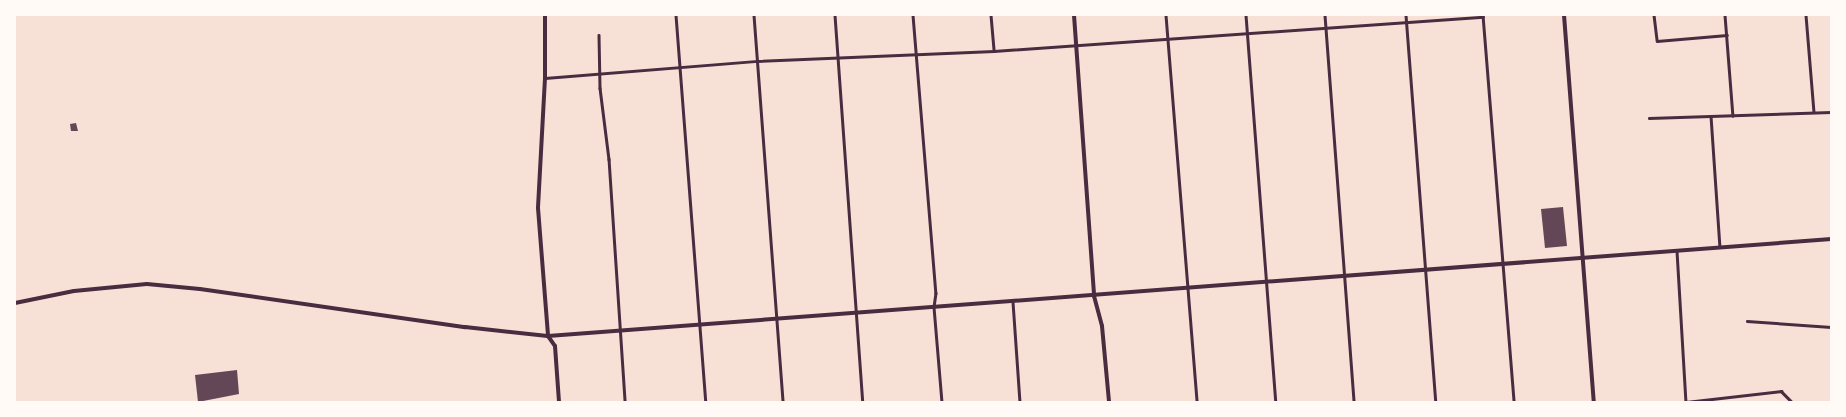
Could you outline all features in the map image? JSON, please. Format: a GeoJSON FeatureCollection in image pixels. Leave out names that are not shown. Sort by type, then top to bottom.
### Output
{"type":"FeatureCollection","features":[{"type":"Feature","properties":{"kind":"street"},"geometry":{"type":"LineString","coordinates":[[545,15],[546,78],[538,208],[548,336],[555,346],[559,402]]}},
{"type":"Feature","properties":{"kind":"street"},"geometry":{"type":"LineString","coordinates":[[676,15],[706,402]]}},
{"type":"Feature","properties":{"kind":"street"},"geometry":{"type":"LineString","coordinates":[[754,15],[783,402]]}},
{"type":"Feature","properties":{"kind":"street"},"geometry":{"type":"LineString","coordinates":[[834,15],[863,402]]}},
{"type":"Feature","properties":{"kind":"street"},"geometry":{"type":"LineString","coordinates":[[913,15],[936,292],[934,308],[942,402]]}},
{"type":"Feature","properties":{"kind":"street"},"geometry":{"type":"LineString","coordinates":[[991,15],[994,51]]}},
{"type":"Feature","properties":{"kind":"street"},"geometry":{"type":"LineString","coordinates":[[1074,15],[1094,296],[1102,326],[1109,402]]}},
{"type":"Feature","properties":{"kind":"street"},"geometry":{"type":"LineString","coordinates":[[1166,15],[1197,402]]}},
{"type":"Feature","properties":{"kind":"street"},"geometry":{"type":"LineString","coordinates":[[1246,15],[1276,402]]}},
{"type":"Feature","properties":{"kind":"street"},"geometry":{"type":"LineString","coordinates":[[1324,15],[1354,402]]}},
{"type":"Feature","properties":{"kind":"street"},"geometry":{"type":"LineString","coordinates":[[1406,15],[1436,402]]}},
{"type":"Feature","properties":{"kind":"street"},"geometry":{"type":"LineString","coordinates":[[1564,15],[1594,402]]}},
{"type":"Feature","properties":{"kind":"street"},"geometry":{"type":"LineString","coordinates":[[1654,15],[1657,41],[1727,35]]}},
{"type":"Feature","properties":{"kind":"street"},"geometry":{"type":"LineString","coordinates":[[1726,15],[1733,116]]}},
{"type":"Feature","properties":{"kind":"street"},"geometry":{"type":"LineString","coordinates":[[1806,15],[1814,112]]}},
{"type":"Feature","properties":{"kind":"street"},"geometry":{"type":"LineString","coordinates":[[546,78],[758,61],[994,51],[1483,16],[1514,402]]}},
{"type":"Feature","properties":{"kind":"street"},"geometry":{"type":"LineString","coordinates":[[599,35],[625,402]]}},
{"type":"Feature","properties":{"kind":"street"},"geometry":{"type":"LineString","coordinates":[[1649,118],[1831,112]]}},
{"type":"Feature","properties":{"kind":"street"},"geometry":{"type":"LineString","coordinates":[[1711,116],[1720,248]]}},
{"type":"Feature","properties":{"kind":"street"},"geometry":{"type":"LineString","coordinates":[[15,303],[74,291],[147,284],[200,288],[465,327],[548,336],[1094,296],[1583,256],[1831,239]]}},
{"type":"Feature","properties":{"kind":"street"},"geometry":{"type":"LineString","coordinates":[[1677,250],[1686,402],[1781,391],[1792,402]]}},
{"type":"Feature","properties":{"kind":"street"},"geometry":{"type":"LineString","coordinates":[[1013,302],[1020,402]]}},
{"type":"Feature","properties":{"kind":"street"},"geometry":{"type":"LineString","coordinates":[[1747,321],[1831,328]]}},
{"type":"Feature","properties":{"kind":"building"},"geometry":{"type":"Polygon","coordinates":[[[76,123],[78,131],[71,131],[70,124],[76,123]]]}},
{"type":"Feature","properties":{"kind":"building"},"geometry":{"type":"Polygon","coordinates":[[[1563,207],[1567,246],[1545,248],[1541,209],[1563,207]]]}},
{"type":"Feature","properties":{"kind":"building"},"geometry":{"type":"Polygon","coordinates":[[[237,370],[239,394],[198,402],[195,375],[237,370]]]}}]}
